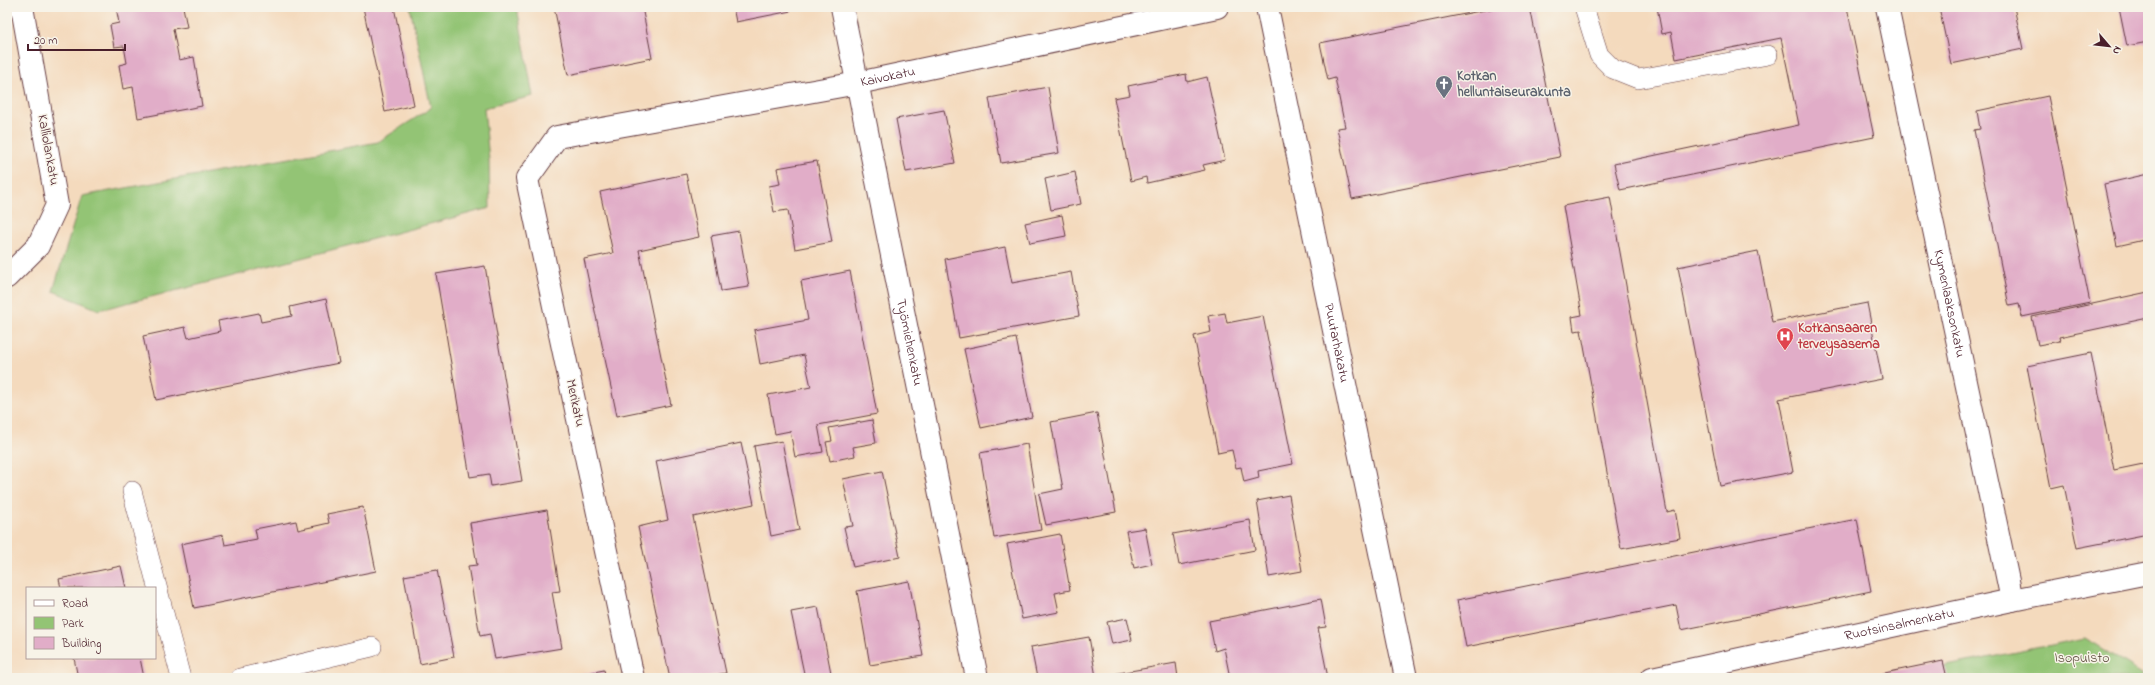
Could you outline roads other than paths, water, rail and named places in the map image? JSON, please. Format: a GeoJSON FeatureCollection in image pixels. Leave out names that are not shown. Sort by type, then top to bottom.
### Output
{"type":"FeatureCollection","features":[{"type":"Feature","properties":{"kind":"street","name":"Kalliolankatu"},"geometry":{"type":"LineString","coordinates":[[7,277],[38,246],[57,205],[22,7]]}},
{"type":"Feature","properties":{"kind":"street","name":"Työmiehenkatu"},"geometry":{"type":"LineString","coordinates":[[842,7],[977,678]]}},
{"type":"Feature","properties":{"kind":"street","name":"Kaivokatu"},"geometry":{"type":"LineString","coordinates":[[557,137],[858,83],[1217,7]]}},
{"type":"Feature","properties":{"kind":"street","name":"Puutarhakatu"},"geometry":{"type":"LineString","coordinates":[[1267,7],[1406,678]]}},
{"type":"Feature","properties":{"kind":"street","name":"Kymenlaaksonkatu"},"geometry":{"type":"LineString","coordinates":[[1887,7],[2012,600]]}},
{"type":"Feature","properties":{"kind":"street","name":"Merikatu"},"geometry":{"type":"LineString","coordinates":[[557,137],[527,179],[633,678]]}},
{"type":"Feature","properties":{"kind":"street","name":"Ruotsinsalmenkatu"},"geometry":{"type":"LineString","coordinates":[[1652,678],[2012,600],[2148,573]]}},
{"type":"Feature","properties":{"kind":"lane"},"geometry":{"type":"LineString","coordinates":[[1584,7],[1599,55],[1613,69],[1638,79],[1768,55]]}},
{"type":"Feature","properties":{"kind":"lane"},"geometry":{"type":"LineString","coordinates":[[132,491],[181,678]]}},
{"type":"Feature","properties":{"kind":"lane"},"geometry":{"type":"LineString","coordinates":[[240,678],[372,647]]}},
{"type":"Feature","properties":{"kind":"place","name":"Kotkan helluntaiseurakunta"},"geometry":{"type":"Point","coordinates":[1444,99]}},
{"type":"Feature","properties":{"kind":"place","name":"Kotkansaaren terveysasema"},"geometry":{"type":"Point","coordinates":[1785,351]}},
{"type":"Feature","properties":{"kind":"park label","name":"Isopuisto"},"geometry":{"type":"Point","coordinates":[2082,658]}}]}
